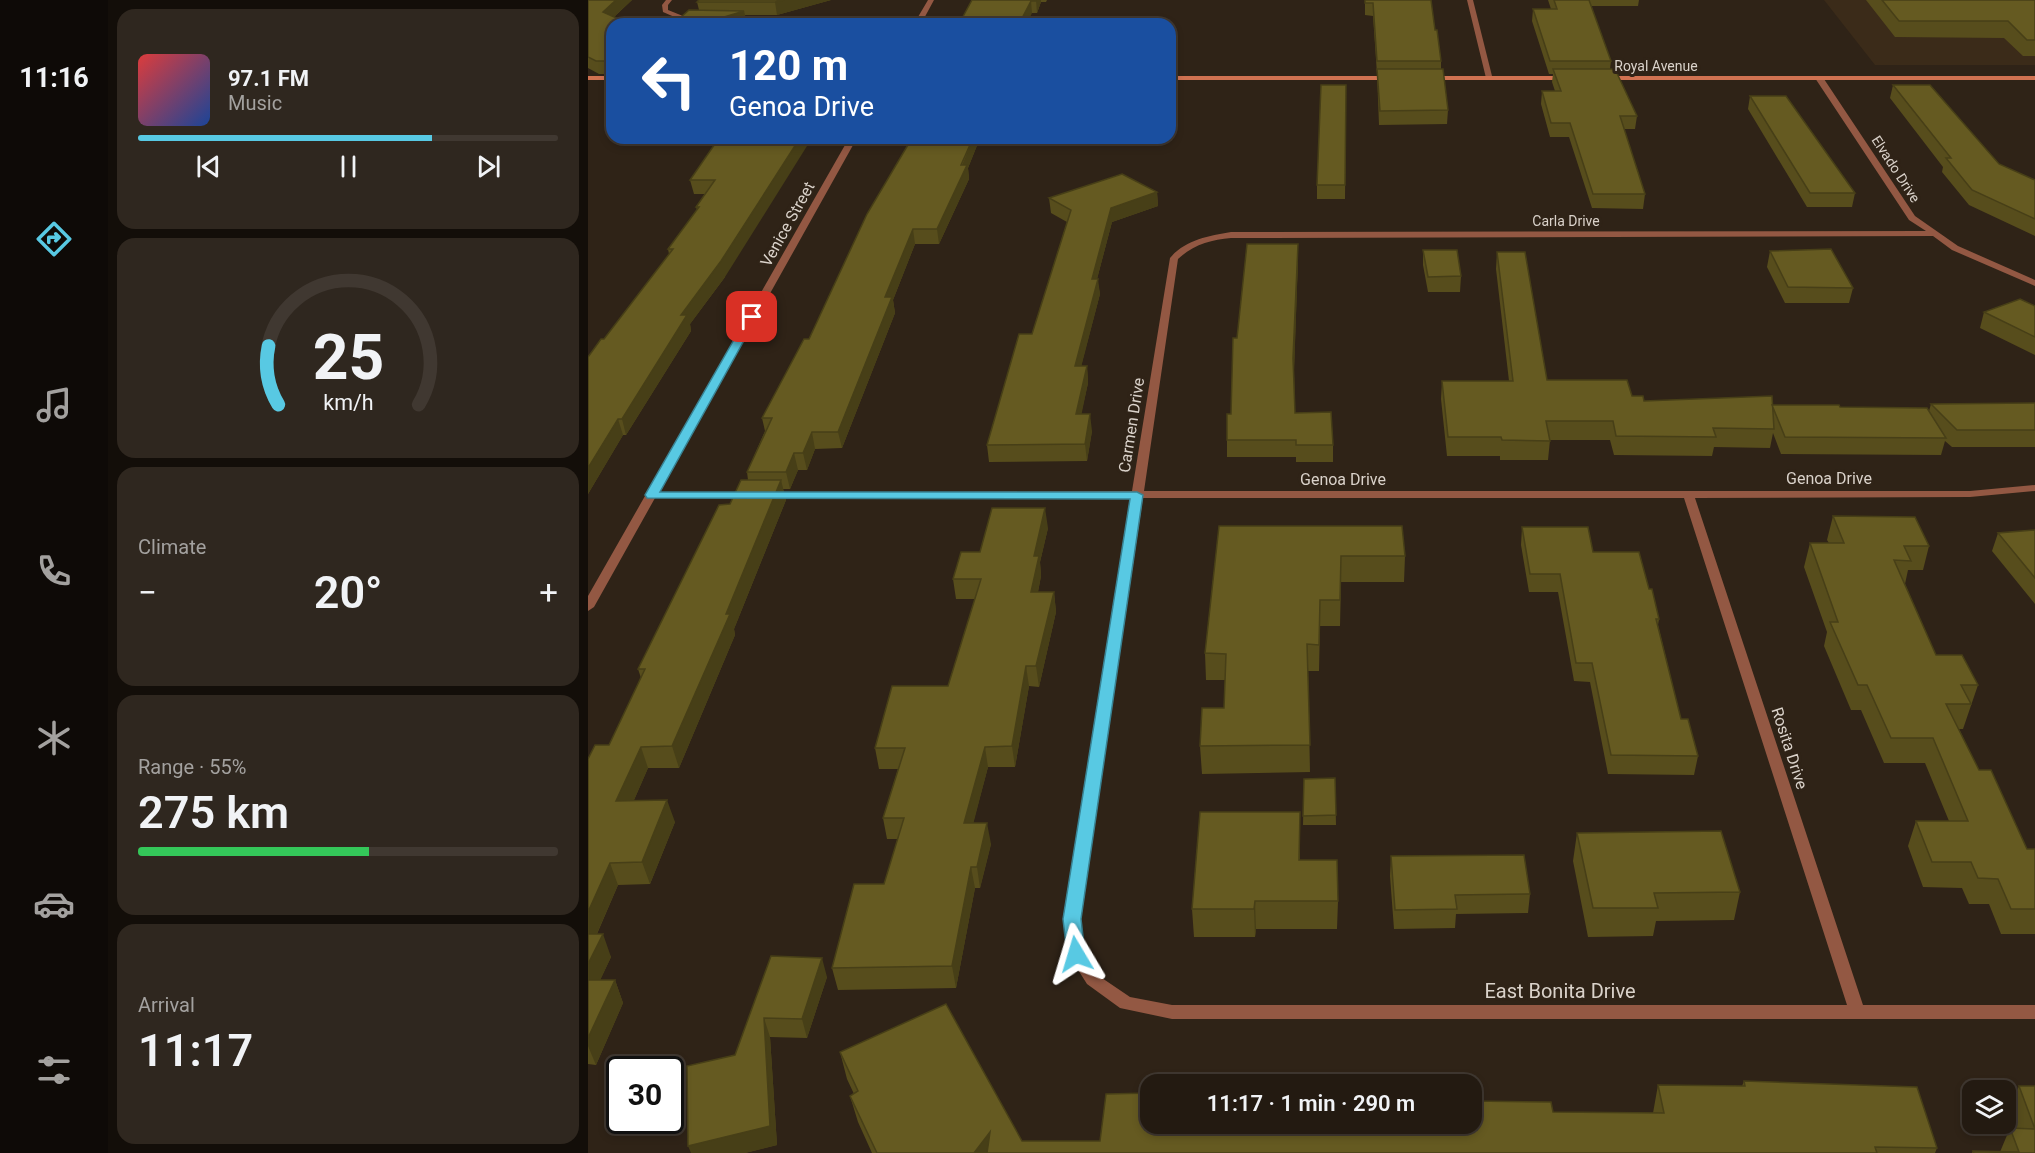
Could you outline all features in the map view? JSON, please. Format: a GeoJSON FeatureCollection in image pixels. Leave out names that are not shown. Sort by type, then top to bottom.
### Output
{"type":"FeatureCollection","features":[{"type":"Feature","properties":{"kind":"main road"},"geometry":{"type":"LineString","coordinates":[[588,78],[606,78]]}},
{"type":"Feature","properties":{"kind":"main road"},"geometry":{"type":"LineString","coordinates":[[1176,78],[1396,78]]}},
{"type":"Feature","properties":{"kind":"main road"},"geometry":{"type":"LineString","coordinates":[[1419,78],[1574,78]]}},
{"type":"Feature","properties":{"kind":"main road","name":"Royal Avenue"},"geometry":{"type":"LineString","coordinates":[[1597,78],[2035,78]]}},
{"type":"Feature","properties":{"kind":"street"},"geometry":{"type":"LineString","coordinates":[[669,0],[665,5],[665,11],[671,15],[698,18]]}},
{"type":"Feature","properties":{"kind":"street"},"geometry":{"type":"LineString","coordinates":[[921,18],[932,0]]}},
{"type":"Feature","properties":{"kind":"street"},"geometry":{"type":"LineString","coordinates":[[1470,0],[1490,78]]}},
{"type":"Feature","properties":{"kind":"street","name":"Elvado Drive"},"geometry":{"type":"LineString","coordinates":[[1820,78],[1912,218],[1932,234],[1975,257],[2035,283]]}},
{"type":"Feature","properties":{"kind":"street","name":"Venice Street"},"geometry":{"type":"LineString","coordinates":[[588,607],[850,144]]}},
{"type":"Feature","properties":{"kind":"street","name":"Carla Drive"},"geometry":{"type":"LineString","coordinates":[[1200,241],[1231,235],[1932,234]]}},
{"type":"Feature","properties":{"kind":"street","name":"Carmen Drive"},"geometry":{"type":"LineString","coordinates":[[1094,980],[1076,954],[1072,919],[1174,258],[1185,247],[1200,241]]}},
{"type":"Feature","properties":{"kind":"street","name":"Genoa Drive"},"geometry":{"type":"LineString","coordinates":[[651,495],[1970,494],[2035,488]]}},
{"type":"Feature","properties":{"kind":"street","name":"Rosita Drive"},"geometry":{"type":"LineString","coordinates":[[1689,495],[1857,1012]]}},
{"type":"Feature","properties":{"kind":"street","name":"East Bonita Drive"},"geometry":{"type":"LineString","coordinates":[[1094,980],[1126,1003],[1172,1012],[2035,1012]]}},
{"type":"Feature","properties":{"kind":"shaded area"},"geometry":{"type":"Polygon","coordinates":[[[1824,0],[2035,0],[2035,65],[1875,65],[1824,0]]]}},
{"type":"Feature","properties":{"kind":"building"},"geometry":{"type":"Polygon","coordinates":[[[588,0],[616,0],[603,12],[616,18],[606,18],[606,61],[596,61],[588,57],[588,0]]]}},
{"type":"Feature","properties":{"kind":"building"},"geometry":{"type":"Polygon","coordinates":[[[699,0],[784,0],[697,2],[699,0]]]}},
{"type":"Feature","properties":{"kind":"building"},"geometry":{"type":"Polygon","coordinates":[[[972,0],[1036,0],[1031,1],[1022,18],[962,18],[972,0]]]}},
{"type":"Feature","properties":{"kind":"building"},"geometry":{"type":"Polygon","coordinates":[[[1365,0],[1431,0],[1441,61],[1377,61],[1373,3],[1365,3],[1365,0]]]}},
{"type":"Feature","properties":{"kind":"building"},"geometry":{"type":"Polygon","coordinates":[[[1554,0],[1589,0],[1611,61],[1550,61],[1533,9],[1557,9],[1554,0]]]}},
{"type":"Feature","properties":{"kind":"building"},"geometry":{"type":"Polygon","coordinates":[[[1882,0],[2035,0],[2035,40],[2027,40],[2008,21],[1899,21],[1882,0]]]}},
{"type":"Feature","properties":{"kind":"building"},"geometry":{"type":"Polygon","coordinates":[[[689,10],[744,11],[721,18],[680,18],[689,10]]]}},
{"type":"Feature","properties":{"kind":"building"},"geometry":{"type":"Polygon","coordinates":[[[1377,69],[1443,69],[1448,110],[1380,111],[1377,69]]]}},
{"type":"Feature","properties":{"kind":"building"},"geometry":{"type":"Polygon","coordinates":[[[1553,69],[1615,69],[1637,116],[1620,116],[1645,194],[1593,194],[1570,123],[1551,123],[1542,91],[1561,91],[1553,69]]]}},
{"type":"Feature","properties":{"kind":"building"},"geometry":{"type":"Polygon","coordinates":[[[1321,85],[1346,85],[1345,185],[1317,185],[1321,85]]]}},
{"type":"Feature","properties":{"kind":"building"},"geometry":{"type":"Polygon","coordinates":[[[1893,85],[1930,85],[1999,164],[2035,180],[2035,219],[1972,190],[1946,158],[1951,158],[1893,85]]]}},
{"type":"Feature","properties":{"kind":"building"},"geometry":{"type":"Polygon","coordinates":[[[1750,96],[1786,96],[1855,193],[1810,193],[1750,96]]]}},
{"type":"Feature","properties":{"kind":"building"},"geometry":{"type":"Polygon","coordinates":[[[715,144],[796,144],[721,261],[681,315],[687,315],[622,419],[618,419],[588,468],[588,357],[673,249],[668,249],[699,207],[696,207],[715,180],[690,180],[715,144]]]}},
{"type":"Feature","properties":{"kind":"building"},"geometry":{"type":"Polygon","coordinates":[[[908,144],[970,144],[961,165],[967,165],[937,229],[913,229],[885,297],[892,297],[838,432],[812,432],[803,453],[794,453],[786,472],[747,472],[772,418],[762,418],[804,339],[809,339],[867,214],[908,144]]]}},
{"type":"Feature","properties":{"kind":"building"},"geometry":{"type":"Polygon","coordinates":[[[1122,174],[1157,192],[1111,208],[1092,279],[1098,279],[1075,366],[1087,366],[1076,414],[1090,414],[1085,444],[987,445],[1019,334],[1032,334],[1071,210],[1049,198],[1122,174]]]}},
{"type":"Feature","properties":{"kind":"building"},"geometry":{"type":"Polygon","coordinates":[[[1247,244],[1298,244],[1293,358],[1295,413],[1331,412],[1333,445],[1296,445],[1296,440],[1227,440],[1227,414],[1231,414],[1233,338],[1237,338],[1247,244]]]}},
{"type":"Feature","properties":{"kind":"building"},"geometry":{"type":"Polygon","coordinates":[[[1831,249],[1853,288],[1788,287],[1770,251],[1831,249]]]}},
{"type":"Feature","properties":{"kind":"building"},"geometry":{"type":"Polygon","coordinates":[[[1423,250],[1457,250],[1461,276],[1428,277],[1423,250]]]}},
{"type":"Feature","properties":{"kind":"building"},"geometry":{"type":"Polygon","coordinates":[[[1497,252],[1525,252],[1547,380],[1627,380],[1632,396],[1643,396],[1644,401],[1772,396],[1774,429],[1713,428],[1716,437],[1616,436],[1613,421],[1546,421],[1550,441],[1502,440],[1501,437],[1448,437],[1442,381],[1513,381],[1497,252]]]}},
{"type":"Feature","properties":{"kind":"building"},"geometry":{"type":"Polygon","coordinates":[[[2020,299],[2035,306],[2035,337],[1984,312],[2020,299]]]}},
{"type":"Feature","properties":{"kind":"building"},"geometry":{"type":"Polygon","coordinates":[[[2035,403],[2035,430],[1957,430],[1931,404],[2035,403]]]}},
{"type":"Feature","properties":{"kind":"building"},"geometry":{"type":"Polygon","coordinates":[[[1772,405],[1927,408],[1946,438],[1785,437],[1772,405]]]}},
{"type":"Feature","properties":{"kind":"building"},"geometry":{"type":"Polygon","coordinates":[[[741,480],[781,480],[726,614],[730,614],[672,746],[641,747],[616,801],[667,800],[642,862],[610,863],[588,912],[588,759],[595,745],[609,745],[645,669],[638,669],[719,505],[730,504],[741,480]]]}},
{"type":"Feature","properties":{"kind":"building"},"geometry":{"type":"Polygon","coordinates":[[[992,508],[1045,508],[1034,556],[1039,556],[1031,592],[1054,592],[1036,666],[1026,666],[1012,746],[985,747],[964,823],[987,823],[977,867],[971,867],[952,966],[832,968],[854,884],[884,884],[904,818],[883,818],[905,748],[875,748],[892,686],[948,686],[981,579],[953,579],[961,552],[980,552],[992,508]]]}},
{"type":"Feature","properties":{"kind":"building"},"geometry":{"type":"Polygon","coordinates":[[[1833,516],[1915,517],[1929,546],[1904,546],[1911,561],[1894,560],[1936,655],[1962,655],[1978,685],[1961,685],[1971,704],[1946,704],[1979,770],[1991,770],[2027,849],[2035,849],[2035,909],[2011,909],[1998,879],[1978,878],[1971,862],[1932,862],[1916,821],[1968,821],[1933,738],[1891,738],[1867,685],[1858,685],[1830,622],[1838,622],[1810,543],[1844,543],[1833,516]]]}},
{"type":"Feature","properties":{"kind":"building"},"geometry":{"type":"Polygon","coordinates":[[[1219,526],[1402,526],[1405,556],[1341,556],[1340,600],[1320,600],[1319,645],[1307,644],[1310,745],[1200,746],[1202,708],[1224,708],[1226,654],[1205,653],[1219,526]]]}},
{"type":"Feature","properties":{"kind":"building"},"geometry":{"type":"Polygon","coordinates":[[[1522,527],[1588,527],[1593,552],[1639,552],[1649,589],[1652,589],[1659,619],[1656,619],[1681,719],[1688,719],[1698,756],[1611,755],[1592,663],[1576,663],[1560,574],[1530,574],[1522,527]]]}},
{"type":"Feature","properties":{"kind":"building"},"geometry":{"type":"Polygon","coordinates":[[[2035,530],[2035,578],[1998,533],[2035,530]]]}},
{"type":"Feature","properties":{"kind":"building"},"geometry":{"type":"Polygon","coordinates":[[[1335,778],[1336,815],[1303,816],[1304,779],[1335,778]]]}},
{"type":"Feature","properties":{"kind":"building"},"geometry":{"type":"Polygon","coordinates":[[[1200,812],[1300,812],[1299,860],[1337,860],[1338,901],[1255,901],[1254,909],[1192,909],[1200,812]]]}},
{"type":"Feature","properties":{"kind":"building"},"geometry":{"type":"Polygon","coordinates":[[[1721,831],[1740,892],[1654,893],[1658,908],[1593,908],[1577,833],[1721,831]]]}},
{"type":"Feature","properties":{"kind":"building"},"geometry":{"type":"Polygon","coordinates":[[[1524,855],[1530,894],[1455,895],[1457,909],[1395,910],[1391,856],[1524,855]]]}},
{"type":"Feature","properties":{"kind":"building"},"geometry":{"type":"Polygon","coordinates":[[[588,934],[603,934],[588,964],[588,934]]]}},
{"type":"Feature","properties":{"kind":"building"},"geometry":{"type":"Polygon","coordinates":[[[771,956],[822,958],[802,1019],[764,1018],[770,1126],[688,1146],[687,1066],[735,1055],[771,956]]]}},
{"type":"Feature","properties":{"kind":"building"},"geometry":{"type":"Polygon","coordinates":[[[588,980],[615,980],[588,1038],[588,980]]]}},
{"type":"Feature","properties":{"kind":"building"},"geometry":{"type":"Polygon","coordinates":[[[946,1004],[1022,1141],[1100,1141],[1106,1094],[1140,1093],[1140,1134],[1482,1134],[1482,1101],[1551,1102],[1553,1112],[1664,1113],[1658,1085],[1745,1086],[1744,1081],[1917,1087],[1937,1148],[1875,1147],[1877,1153],[987,1153],[990,1132],[974,1153],[877,1153],[850,1096],[858,1091],[840,1052],[946,1004]]]}},
{"type":"Feature","properties":{"kind":"building"},"geometry":{"type":"Polygon","coordinates":[[[2019,1086],[2035,1086],[2035,1129],[2019,1086]]]}},
{"type":"Feature","properties":{"kind":"building"},"geometry":{"type":"Polygon","coordinates":[[[2016,1128],[2035,1129],[2035,1153],[1974,1153],[1973,1151],[2019,1152],[2012,1134],[2016,1134],[2016,1128]]]}},
{"type":"Feature","properties":{"kind":"route"},"geometry":{"type":"LineString","coordinates":[[752,317],[651,495],[1137,495],[1072,919],[1076,954]]}}]}
